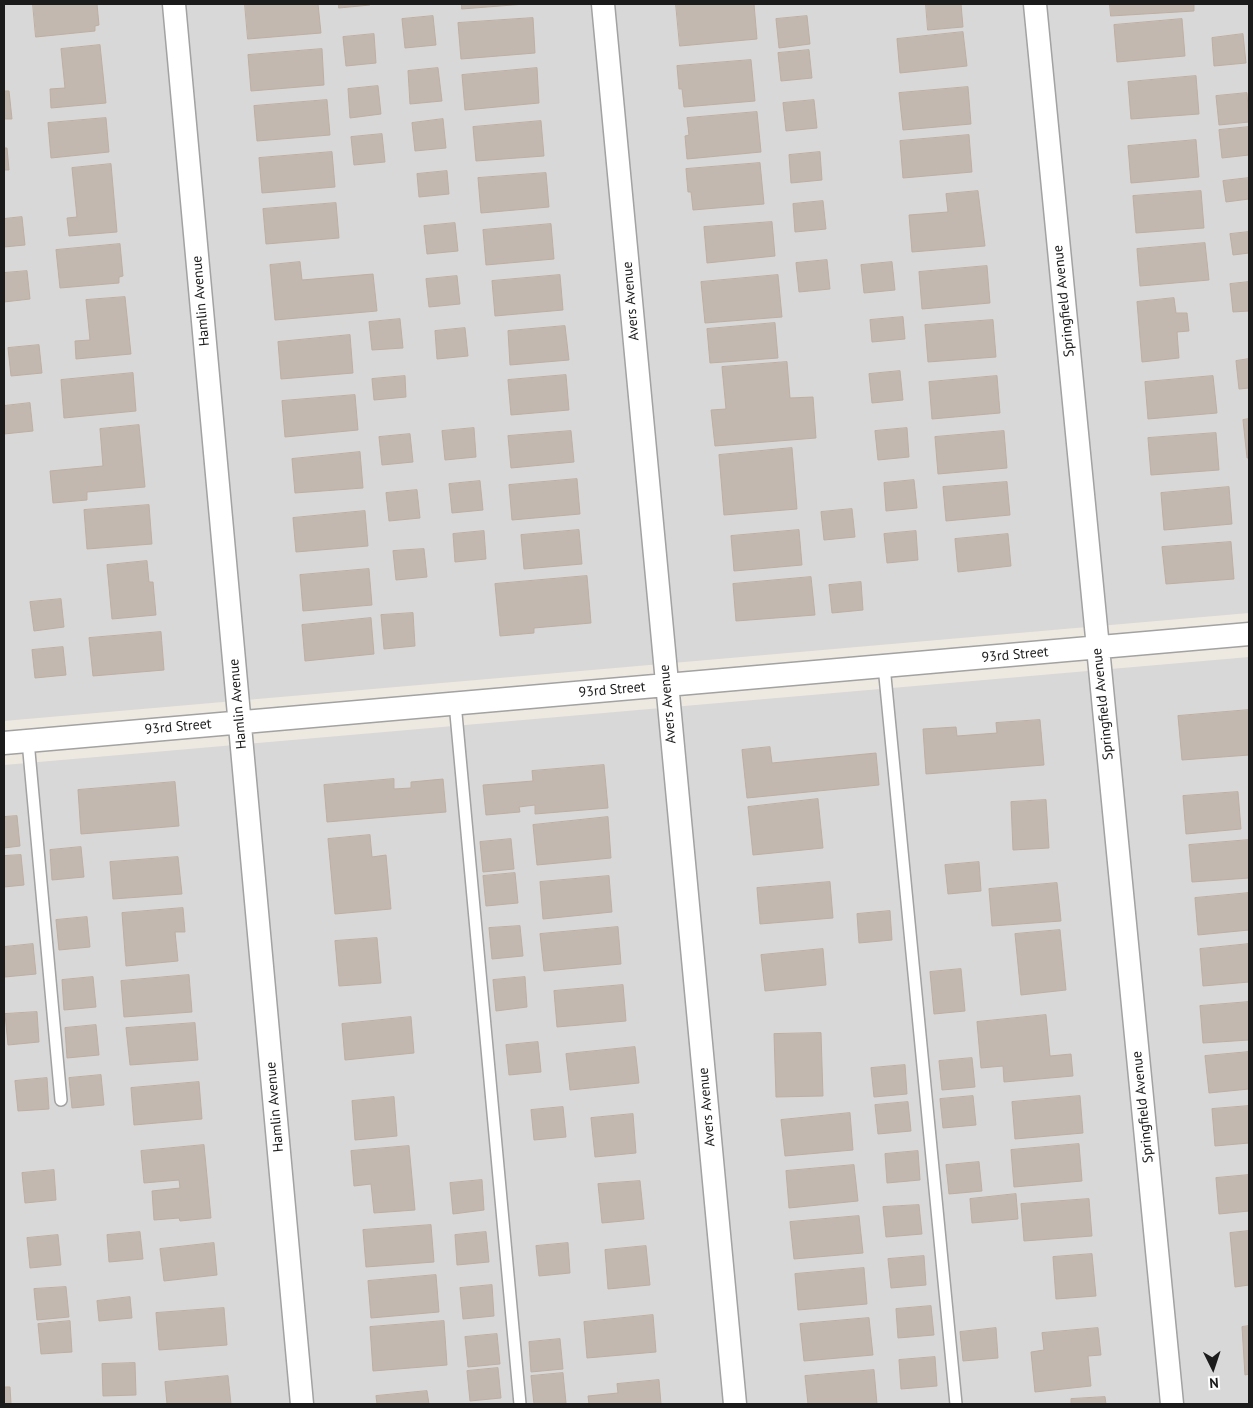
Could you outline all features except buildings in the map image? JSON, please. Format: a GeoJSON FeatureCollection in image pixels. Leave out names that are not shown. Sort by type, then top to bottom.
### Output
{"type":"FeatureCollection","features":[{"type":"Feature","properties":{"kind":"street","name":"Hamlin Avenue"},"geometry":{"type":"LineString","coordinates":[[174,4],[302,1404]]}},
{"type":"Feature","properties":{"kind":"street","name":"Avers Avenue"},"geometry":{"type":"LineString","coordinates":[[603,4],[735,1404]]}},
{"type":"Feature","properties":{"kind":"street","name":"Springfield Avenue"},"geometry":{"type":"LineString","coordinates":[[1035,4],[1172,1404]]}},
{"type":"Feature","properties":{"kind":"street","name":"93rd Street"},"geometry":{"type":"LineString","coordinates":[[4,743],[1249,634]]}},
{"type":"Feature","properties":{"kind":"lane"},"geometry":{"type":"LineString","coordinates":[[884,666],[956,1404]]}},
{"type":"Feature","properties":{"kind":"lane"},"geometry":{"type":"LineString","coordinates":[[455,703],[520,1404]]}},
{"type":"Feature","properties":{"kind":"lane"},"geometry":{"type":"LineString","coordinates":[[28,741],[61,1100]]}},
{"type":"Feature","properties":{"kind":"shaded area"},"geometry":{"type":"Polygon","coordinates":[[[4,4],[1249,4],[1249,613],[4,721],[4,4]]]}},
{"type":"Feature","properties":{"kind":"shaded area"},"geometry":{"type":"Polygon","coordinates":[[[1249,657],[1249,1404],[4,1404],[4,765],[1249,657]]]}}]}
